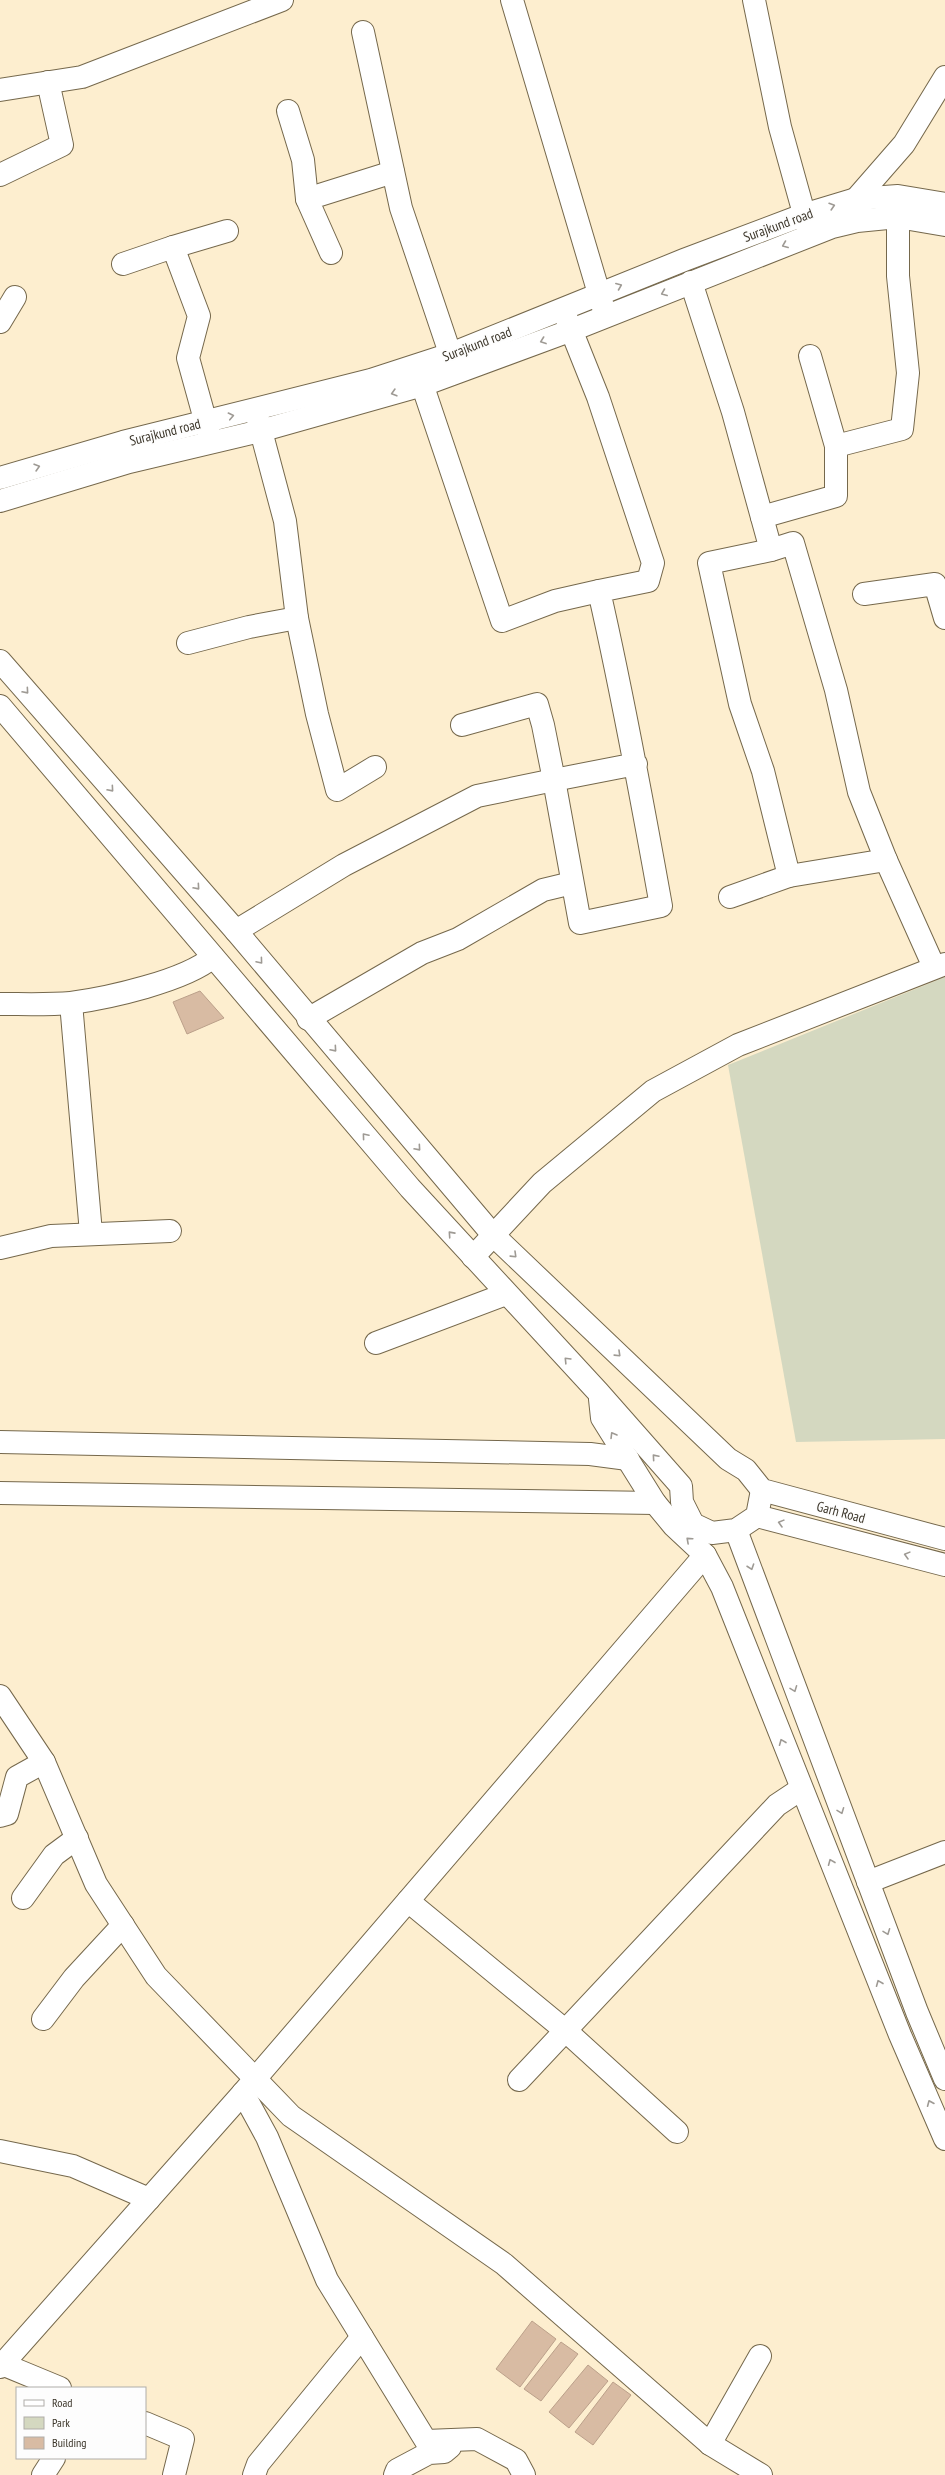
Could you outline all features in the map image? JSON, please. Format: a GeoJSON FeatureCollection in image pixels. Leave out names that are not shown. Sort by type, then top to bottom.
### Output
{"type":"FeatureCollection","features":[{"type":"Feature","properties":{"kind":"street"},"geometry":{"type":"LineString","coordinates":[[0,90],[82,77],[282,0]]}},
{"type":"Feature","properties":{"kind":"street"},"geometry":{"type":"LineString","coordinates":[[512,0],[598,295],[606,316]]}},
{"type":"Feature","properties":{"kind":"street"},"geometry":{"type":"LineString","coordinates":[[754,0],[780,127],[803,215],[810,235]]}},
{"type":"Feature","properties":{"kind":"street"},"geometry":{"type":"LineString","coordinates":[[363,32],[401,208],[454,364],[572,330],[810,235],[898,207],[945,225]]}},
{"type":"Feature","properties":{"kind":"street"},"geometry":{"type":"LineString","coordinates":[[857,221],[856,199],[904,144],[945,77]]}},
{"type":"Feature","properties":{"kind":"street"},"geometry":{"type":"LineString","coordinates":[[0,175],[62,145],[48,82]]}},
{"type":"Feature","properties":{"kind":"street"},"geometry":{"type":"LineString","coordinates":[[288,111],[303,160],[307,199],[331,253]]}},
{"type":"Feature","properties":{"kind":"street"},"geometry":{"type":"LineString","coordinates":[[307,199],[393,172]]}},
{"type":"Feature","properties":{"kind":"street","name":"Surajkund road"},"geometry":{"type":"LineString","coordinates":[[0,478],[126,452],[208,431],[258,421],[454,364],[598,295],[803,215],[856,199],[898,207],[945,204]]}},
{"type":"Feature","properties":{"kind":"street"},"geometry":{"type":"LineString","coordinates":[[836,446],[902,429],[908,373],[898,276],[898,207]]}},
{"type":"Feature","properties":{"kind":"street"},"geometry":{"type":"LineString","coordinates":[[123,264],[227,231]]}},
{"type":"Feature","properties":{"kind":"street"},"geometry":{"type":"LineString","coordinates":[[174,247],[199,316],[188,358],[208,431]]}},
{"type":"Feature","properties":{"kind":"street"},"geometry":{"type":"LineString","coordinates":[[691,282],[733,412],[771,550]]}},
{"type":"Feature","properties":{"kind":"street"},"geometry":{"type":"LineString","coordinates":[[0,322],[15,297]]}},
{"type":"Feature","properties":{"kind":"street"},"geometry":{"type":"LineString","coordinates":[[419,375],[502,621],[555,601],[648,581],[653,563],[598,396],[564,310]]}},
{"type":"Feature","properties":{"kind":"street"},"geometry":{"type":"LineString","coordinates":[[762,517],[836,496],[836,446],[810,356]]}},
{"type":"Feature","properties":{"kind":"street"},"geometry":{"type":"LineString","coordinates":[[258,421],[285,521],[297,618],[317,714],[338,790],[375,767]]}},
{"type":"Feature","properties":{"kind":"street"},"geometry":{"type":"LineString","coordinates":[[0,501],[126,452]]}},
{"type":"Feature","properties":{"kind":"street"},"geometry":{"type":"LineString","coordinates":[[473,1257],[542,1183],[653,1091],[738,1045],[940,966],[886,860],[859,792],[836,690],[793,542],[771,550],[708,563],[740,704],[763,771],[789,876]]}},
{"type":"Feature","properties":{"kind":"street"},"geometry":{"type":"LineString","coordinates":[[864,594],[940,583],[945,618]]}},
{"type":"Feature","properties":{"kind":"street"},"geometry":{"type":"LineString","coordinates":[[462,725],[537,704],[543,725],[554,780],[580,923],[661,906],[623,696],[599,591]]}},
{"type":"Feature","properties":{"kind":"street"},"geometry":{"type":"LineString","coordinates":[[188,643],[249,627],[297,618]]}},
{"type":"Feature","properties":{"kind":"street"},"geometry":{"type":"LineString","coordinates":[[0,661],[239,935],[308,1019],[493,1235],[728,1459],[746,1470],[762,1490],[757,1516],[736,1530],[712,1533],[693,1524],[682,1502],[681,1486],[599,1393],[506,1294],[410,1188],[0,706]]}},
{"type":"Feature","properties":{"kind":"street"},"geometry":{"type":"LineString","coordinates":[[0,1004],[71,1003],[152,985],[215,959],[239,935],[344,865],[477,796],[636,764]]}},
{"type":"Feature","properties":{"kind":"street"},"geometry":{"type":"LineString","coordinates":[[730,897],[789,876],[886,860]]}},
{"type":"Feature","properties":{"kind":"street"},"geometry":{"type":"LineString","coordinates":[[308,1019],[422,953],[458,939],[542,890],[572,883]]}},
{"type":"Feature","properties":{"kind":"street"},"geometry":{"type":"LineString","coordinates":[[71,1003],[91,1234]]}},
{"type":"Feature","properties":{"kind":"street"},"geometry":{"type":"LineString","coordinates":[[0,1248],[51,1236],[170,1232]]}},
{"type":"Feature","properties":{"kind":"street"},"geometry":{"type":"LineString","coordinates":[[376,1343],[506,1294]]}},
{"type":"Feature","properties":{"kind":"street"},"geometry":{"type":"LineString","coordinates":[[599,1393],[602,1418],[655,1503],[674,1526],[705,1555],[722,1587],[900,2035],[945,2139]]}},
{"type":"Feature","properties":{"kind":"street"},"geometry":{"type":"LineString","coordinates":[[0,1442],[590,1454],[628,1459]]}},
{"type":"Feature","properties":{"kind":"street","name":"Garh Road"},"geometry":{"type":"LineString","coordinates":[[762,1490],[945,1539]]}},
{"type":"Feature","properties":{"kind":"street"},"geometry":{"type":"LineString","coordinates":[[0,1493],[655,1503]]}},
{"type":"Feature","properties":{"kind":"street","name":"Garh Road"},"geometry":{"type":"LineString","coordinates":[[757,1516],[945,1565]]}},
{"type":"Feature","properties":{"kind":"street"},"geometry":{"type":"LineString","coordinates":[[736,1530],[922,2024],[945,2079]]}},
{"type":"Feature","properties":{"kind":"street"},"geometry":{"type":"LineString","coordinates":[[57,2387],[1,2366],[250,2086],[705,1555]]}},
{"type":"Feature","properties":{"kind":"street"},"geometry":{"type":"LineString","coordinates":[[0,1696],[44,1762],[96,1884],[156,1976],[250,2086],[504,2264],[710,2444],[760,2475]]}},
{"type":"Feature","properties":{"kind":"street"},"geometry":{"type":"LineString","coordinates":[[0,1816],[7,1814],[17,1777],[44,1762]]}},
{"type":"Feature","properties":{"kind":"street"},"geometry":{"type":"LineString","coordinates":[[519,2080],[777,1804],[801,1789]]}},
{"type":"Feature","properties":{"kind":"street"},"geometry":{"type":"LineString","coordinates":[[23,1898],[54,1855],[77,1838]]}},
{"type":"Feature","properties":{"kind":"street"},"geometry":{"type":"LineString","coordinates":[[868,1882],[945,1852]]}},
{"type":"Feature","properties":{"kind":"street"},"geometry":{"type":"LineString","coordinates":[[408,1901],[566,2030],[678,2132]]}},
{"type":"Feature","properties":{"kind":"street"},"geometry":{"type":"LineString","coordinates":[[43,2019],[74,1978],[123,1925]]}},
{"type":"Feature","properties":{"kind":"street"},"geometry":{"type":"LineString","coordinates":[[900,2035],[922,2024]]}},
{"type":"Feature","properties":{"kind":"street"},"geometry":{"type":"LineString","coordinates":[[250,2086],[267,2137],[327,2280],[426,2441],[477,2439],[516,2460],[524,2475]]}},
{"type":"Feature","properties":{"kind":"street"},"geometry":{"type":"LineString","coordinates":[[0,2151],[73,2166],[149,2199]]}},
{"type":"Feature","properties":{"kind":"street"},"geometry":{"type":"LineString","coordinates":[[254,2475],[258,2464],[362,2337]]}},
{"type":"Feature","properties":{"kind":"street"},"geometry":{"type":"LineString","coordinates":[[710,2444],[760,2356]]}},
{"type":"Feature","properties":{"kind":"street"},"geometry":{"type":"LineString","coordinates":[[146,2423],[183,2439],[174,2475]]}},
{"type":"Feature","properties":{"kind":"street"},"geometry":{"type":"LineString","coordinates":[[395,2475],[396,2470],[429,2453],[444,2452],[461,2439]]}},
{"type":"Feature","properties":{"kind":"street"},"geometry":{"type":"LineString","coordinates":[[43,2475],[53,2459]]}},
{"type":"Feature","properties":{"kind":"green space"},"geometry":{"type":"Polygon","coordinates":[[[945,977],[945,1439],[796,1442],[728,1065],[945,977]]]}},
{"type":"Feature","properties":{"kind":"building"},"geometry":{"type":"Polygon","coordinates":[[[200,991],[224,1018],[187,1034],[173,1002],[200,991]]]}},
{"type":"Feature","properties":{"kind":"building"},"geometry":{"type":"Polygon","coordinates":[[[532,2321],[556,2339],[520,2387],[496,2369],[532,2321]]]}},
{"type":"Feature","properties":{"kind":"building"},"geometry":{"type":"Polygon","coordinates":[[[561,2342],[578,2354],[541,2401],[524,2389],[561,2342]]]}},
{"type":"Feature","properties":{"kind":"building"},"geometry":{"type":"Polygon","coordinates":[[[588,2365],[608,2381],[569,2428],[549,2412],[588,2365]]]}},
{"type":"Feature","properties":{"kind":"building"},"geometry":{"type":"Polygon","coordinates":[[[613,2382],[631,2395],[593,2445],[575,2432],[613,2382]]]}}]}
